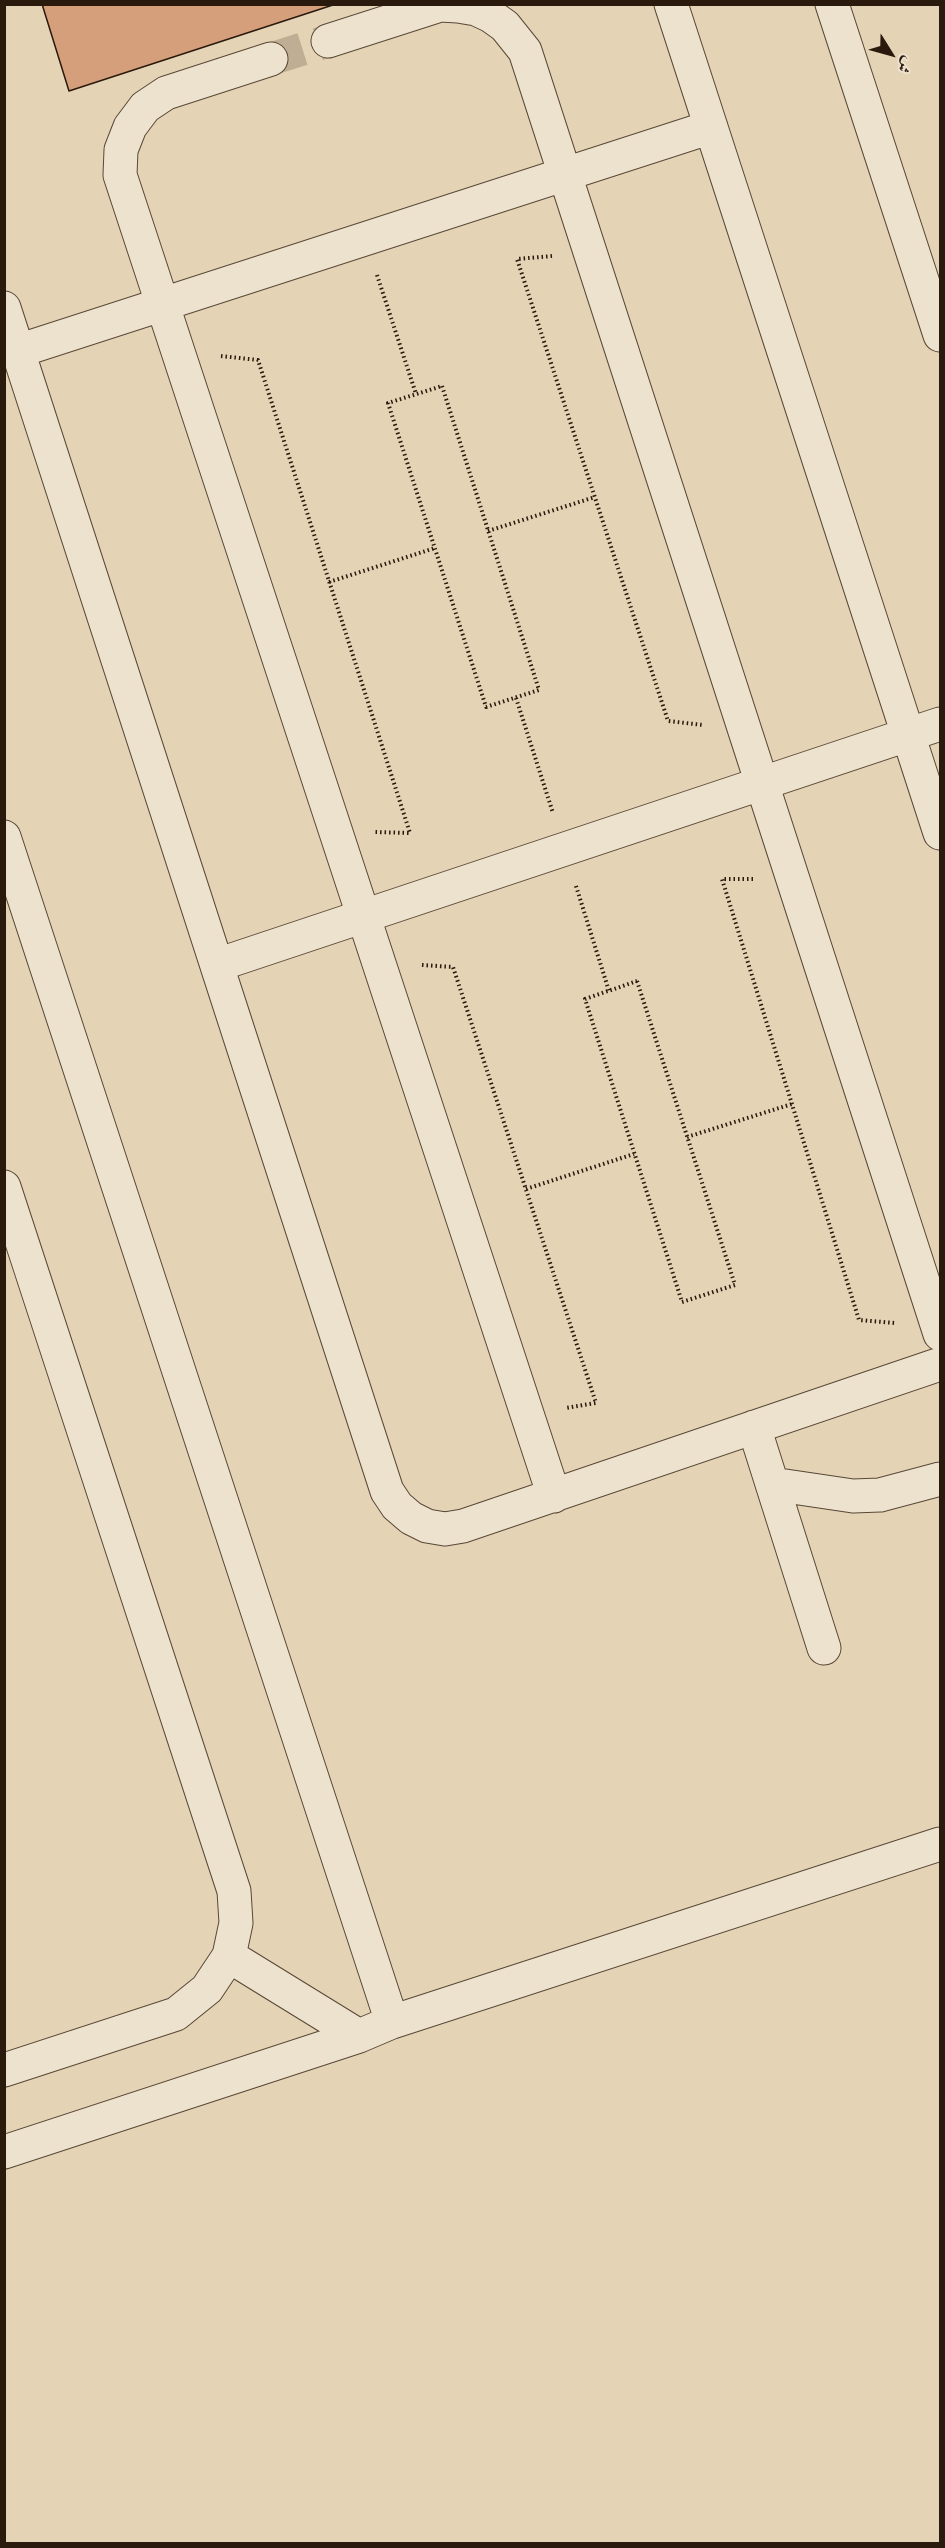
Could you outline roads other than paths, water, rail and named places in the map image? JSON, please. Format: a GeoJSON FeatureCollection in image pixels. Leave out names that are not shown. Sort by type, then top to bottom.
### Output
{"type":"FeatureCollection","features":[{"type":"Feature","properties":{"kind":"lane"},"geometry":{"type":"LineString","coordinates":[[671,4],[940,833]]}},
{"type":"Feature","properties":{"kind":"lane"},"geometry":{"type":"LineString","coordinates":[[832,4],[940,335]]}},
{"type":"Feature","properties":{"kind":"lane"},"geometry":{"type":"LineString","coordinates":[[328,40],[440,5],[476,9],[491,16],[505,26],[525,51],[939,1330]]}},
{"type":"Feature","properties":{"kind":"lane"},"geometry":{"type":"LineString","coordinates":[[271,59],[165,93],[145,107],[130,127],[121,150],[120,175],[554,1496]]}},
{"type":"Feature","properties":{"kind":"lane"},"geometry":{"type":"LineString","coordinates":[[18,351],[711,127]]}},
{"type":"Feature","properties":{"kind":"lane"},"geometry":{"type":"LineString","coordinates":[[4,309],[387,1491],[392,1499],[411,1518],[427,1526],[445,1529],[463,1526],[940,1364]]}},
{"type":"Feature","properties":{"kind":"lane"},"geometry":{"type":"LineString","coordinates":[[217,965],[940,724]]}},
{"type":"Feature","properties":{"kind":"lane"},"geometry":{"type":"LineString","coordinates":[[4,837],[392,2022]]}},
{"type":"Feature","properties":{"kind":"lane"},"geometry":{"type":"LineString","coordinates":[[4,1187],[234,1891],[236,1923],[229,1956],[207,1989],[176,2014],[4,2070]]}},
{"type":"Feature","properties":{"kind":"lane"},"geometry":{"type":"LineString","coordinates":[[754,1427],[824,1648]]}},
{"type":"Feature","properties":{"kind":"lane"},"geometry":{"type":"LineString","coordinates":[[772,1484],[853,1496],[880,1495],[940,1479]]}},
{"type":"Feature","properties":{"kind":"lane"},"geometry":{"type":"LineString","coordinates":[[4,2152],[359,2036],[392,2022],[940,1844]]}},
{"type":"Feature","properties":{"kind":"lane"},"geometry":{"type":"LineString","coordinates":[[229,1956],[359,2036]]}},
{"type":"Feature","properties":{"kind":"tunnel"},"geometry":{"type":"LineString","coordinates":[[271,59],[328,41]]}}]}
